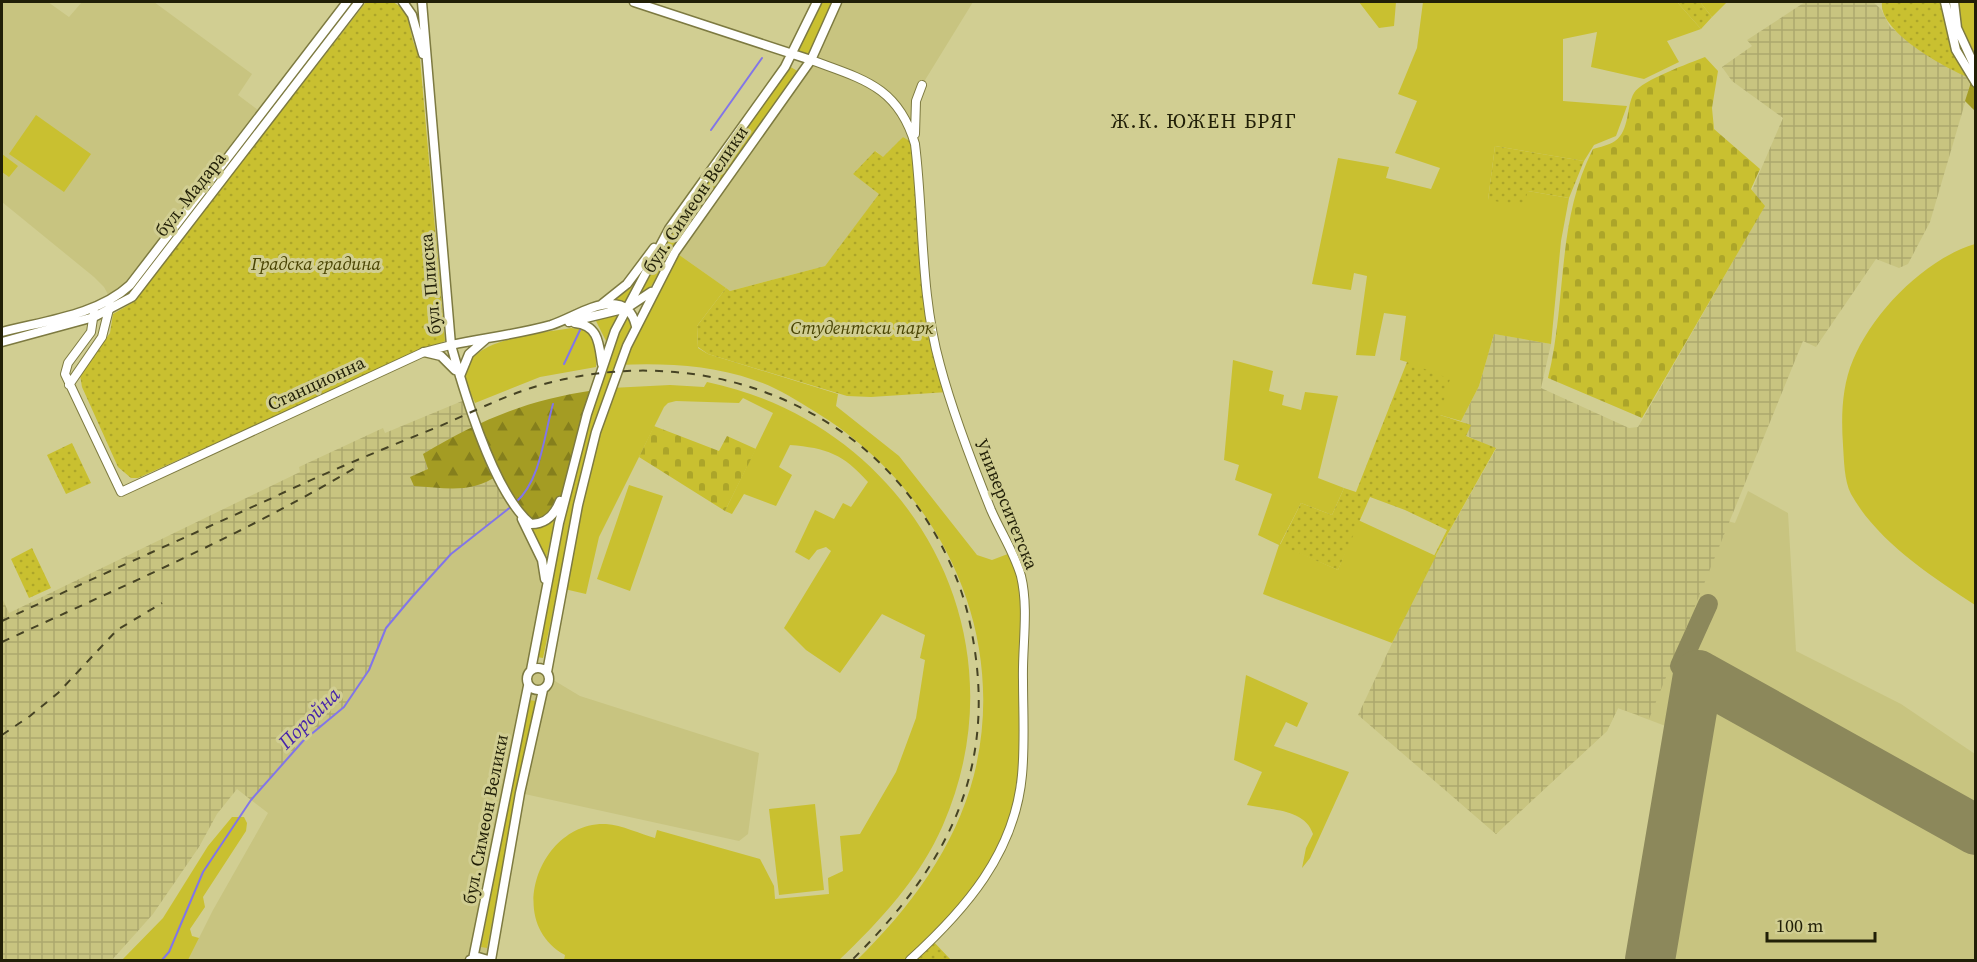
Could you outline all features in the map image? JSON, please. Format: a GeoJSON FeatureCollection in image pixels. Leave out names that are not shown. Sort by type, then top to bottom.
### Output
{"type":"FeatureCollection","features":[{"type":"Feature","properties":{"kind":"main road","name":"бул. Мадара"},"geometry":{"type":"LineString","coordinates":[[2,332],[95,307],[111,300],[130,285],[347,2]]}},
{"type":"Feature","properties":{"kind":"main road","name":"бул. Мадара"},"geometry":{"type":"LineString","coordinates":[[2,342],[94,317],[109,311],[136,291],[359,2]]}},
{"type":"Feature","properties":{"kind":"main road","name":"бул. Плиска"},"geometry":{"type":"LineString","coordinates":[[403,2],[412,15],[426,66]]}},
{"type":"Feature","properties":{"kind":"main road","name":"бул. Плиска"},"geometry":{"type":"LineString","coordinates":[[423,2],[426,66],[451,345],[460,377],[505,491],[521,516]]}},
{"type":"Feature","properties":{"kind":"main road"},"geometry":{"type":"LineString","coordinates":[[634,2],[811,60]]}},
{"type":"Feature","properties":{"kind":"main road","name":"бул. Симеон Велики"},"geometry":{"type":"LineString","coordinates":[[531,670],[559,523],[602,365],[627,308],[669,229],[794,54],[817,2]]}},
{"type":"Feature","properties":{"kind":"main road","name":"бул. Симеон Велики"},"geometry":{"type":"LineString","coordinates":[[547,672],[563,578],[596,432],[610,388],[636,326],[655,289],[705,207],[811,60],[837,2]]}},
{"type":"Feature","properties":{"kind":"main road"},"geometry":{"type":"LineString","coordinates":[[1945,2],[1956,50],[1976,83]]}},
{"type":"Feature","properties":{"kind":"main road"},"geometry":{"type":"LineString","coordinates":[[1954,2],[1957,28],[1965,52],[1976,69]]}},
{"type":"Feature","properties":{"kind":"main road"},"geometry":{"type":"LineString","coordinates":[[602,304],[627,284],[669,229]]}},
{"type":"Feature","properties":{"kind":"main road"},"geometry":{"type":"LineString","coordinates":[[550,325],[627,308],[655,289]]}},
{"type":"Feature","properties":{"kind":"main road"},"geometry":{"type":"LineString","coordinates":[[602,304],[614,304],[627,308],[636,326]]}},
{"type":"Feature","properties":{"kind":"main road","name":"Станционна"},"geometry":{"type":"LineString","coordinates":[[451,345],[550,325],[602,304]]}},
{"type":"Feature","properties":{"kind":"main road"},"geometry":{"type":"LineString","coordinates":[[550,325],[578,323],[593,330],[597,335],[602,365]]}},
{"type":"Feature","properties":{"kind":"main road"},"geometry":{"type":"LineString","coordinates":[[460,377],[469,354],[488,338]]}},
{"type":"Feature","properties":{"kind":"main road"},"geometry":{"type":"LineString","coordinates":[[424,352],[441,356],[450,363],[460,377]]}},
{"type":"Feature","properties":{"kind":"main road"},"geometry":{"type":"LineString","coordinates":[[521,516],[531,524],[539,524],[552,516],[557,510],[576,458]]}},
{"type":"Feature","properties":{"kind":"main road"},"geometry":{"type":"LineString","coordinates":[[521,516],[542,560],[546,589]]}},
{"type":"Feature","properties":{"kind":"main road"},"geometry":{"type":"LineString","coordinates":[[471,960],[490,960],[520,793],[543,690],[549,682],[547,672],[538,668],[531,670],[527,676],[528,686],[533,690],[543,690]]}},
{"type":"Feature","properties":{"kind":"main road","name":"бул. Симеон Велики"},"geometry":{"type":"LineString","coordinates":[[471,960],[528,686]]}},
{"type":"Feature","properties":{"kind":"street","name":"Университетска"},"geometry":{"type":"LineString","coordinates":[[811,60],[873,84],[896,104],[909,124],[915,144],[929,298],[939,364],[975,469],[992,513],[1013,552],[1021,577],[1025,733],[1018,797],[1005,841],[967,905],[910,960]]}},
{"type":"Feature","properties":{"kind":"street"},"geometry":{"type":"LineString","coordinates":[[915,144],[916,101],[922,85]]}},
{"type":"Feature","properties":{"kind":"street"},"geometry":{"type":"LineString","coordinates":[[69,385],[102,337],[111,300]]}},
{"type":"Feature","properties":{"kind":"street"},"geometry":{"type":"LineString","coordinates":[[69,385],[66,369],[90,332],[95,307]]}},
{"type":"Feature","properties":{"kind":"street","name":"Станционна"},"geometry":{"type":"LineString","coordinates":[[69,385],[121,492],[424,352],[451,345]]}},
{"type":"Feature","properties":{"kind":"shaded area"},"geometry":{"type":"Polygon","coordinates":[[[2,2],[48,2],[69,17],[82,2],[154,2],[252,74],[238,95],[262,113],[130,285],[111,300],[104,287],[94,277],[2,202],[2,2]]]}},
{"type":"Feature","properties":{"kind":"shaded area"},"geometry":{"type":"Polygon","coordinates":[[[837,2],[973,2],[922,85],[916,101],[915,144],[903,137],[883,158],[876,151],[853,174],[880,194],[825,266],[730,291],[675,252],[800,75],[837,2]]]}},
{"type":"Feature","properties":{"kind":"shaded area"},"geometry":{"type":"Polygon","coordinates":[[[1805,2],[1873,2],[1881,9],[1890,27],[1972,79],[1930,222],[1908,264],[1899,268],[1876,259],[1816,347],[1803,341],[1649,719],[1618,708],[1607,731],[1496,834],[1358,715],[1424,576],[1496,449],[1465,435],[1470,426],[1461,421],[1479,386],[1494,334],[1551,344],[1541,388],[1629,428],[1638,427],[1764,207],[1752,190],[1783,118],[1732,81],[1722,67],[1752,46],[1747,40],[1805,2]]]}},
{"type":"Feature","properties":{"kind":"shaded area"},"geometry":{"type":"Polygon","coordinates":[[[467,399],[513,504],[451,554],[386,628],[369,670],[344,707],[303,741],[251,800],[237,789],[217,814],[199,847],[153,914],[112,960],[2,960],[2,598],[9,613],[300,472],[299,467],[383,428],[385,433],[467,399]]]}},
{"type":"Feature","properties":{"kind":"shaded area"},"geometry":{"type":"Polygon","coordinates":[[[1748,491],[1788,513],[1796,651],[1901,704],[1975,754],[1975,960],[1632,960],[1676,730],[1618,708],[1607,731],[1496,834],[1430,776],[1696,513],[1735,523],[1748,491]]]}},
{"type":"Feature","properties":{"kind":"shaded area"},"geometry":{"type":"Polygon","coordinates":[[[513,504],[536,545],[546,589],[532,670],[541,668],[550,678],[580,696],[759,753],[748,834],[739,841],[520,793],[490,960],[188,960],[213,910],[268,813],[251,800],[303,741],[344,707],[369,670],[386,628],[412,597],[451,554],[513,504]]]}},
{"type":"Feature","properties":{"kind":"green space","name":"Градска градина"},"geometry":{"type":"Polygon","coordinates":[[[366,2],[393,2],[406,10],[420,59],[445,341],[138,478],[131,478],[118,467],[82,387],[80,375],[110,333],[113,314],[132,303],[366,2]]]}},
{"type":"Feature","properties":{"kind":"green space"},"geometry":{"type":"Polygon","coordinates":[[[817,2],[837,2],[811,60],[794,54],[817,2]]]}},
{"type":"Feature","properties":{"kind":"green space"},"geometry":{"type":"Polygon","coordinates":[[[1359,2],[1396,2],[1394,26],[1379,28],[1359,2]]]}},
{"type":"Feature","properties":{"kind":"green space"},"geometry":{"type":"Polygon","coordinates":[[[1423,2],[1677,2],[1701,29],[1667,41],[1679,62],[1644,79],[1591,67],[1597,32],[1563,39],[1563,101],[1627,106],[1616,136],[1594,145],[1584,161],[1495,146],[1488,200],[1528,191],[1569,198],[1561,241],[1551,344],[1494,334],[1479,386],[1461,421],[1440,415],[1407,362],[1400,360],[1406,316],[1384,313],[1375,356],[1356,355],[1367,276],[1354,273],[1351,290],[1312,284],[1338,158],[1389,167],[1386,178],[1431,189],[1440,168],[1395,153],[1417,101],[1398,94],[1417,48],[1423,2]]]}},
{"type":"Feature","properties":{"kind":"green space"},"geometry":{"type":"Polygon","coordinates":[[[1677,2],[1700,2],[1712,17],[1701,29],[1677,2]]]}},
{"type":"Feature","properties":{"kind":"green space"},"geometry":{"type":"Polygon","coordinates":[[[1700,2],[1727,2],[1712,17],[1700,2]]]}},
{"type":"Feature","properties":{"kind":"green space"},"geometry":{"type":"Polygon","coordinates":[[[1882,2],[1945,2],[1949,29],[1972,79],[1931,58],[1902,37],[1884,14],[1882,2]]]}},
{"type":"Feature","properties":{"kind":"green space"},"geometry":{"type":"Polygon","coordinates":[[[1954,2],[1975,2],[1975,69],[1965,52],[1954,2]]]}},
{"type":"Feature","properties":{"kind":"green space"},"geometry":{"type":"Polygon","coordinates":[[[1705,57],[1718,71],[1712,108],[1714,129],[1760,169],[1751,189],[1765,206],[1642,418],[1548,378],[1554,349],[1573,204],[1581,176],[1593,149],[1610,144],[1620,137],[1634,93],[1656,77],[1705,57]]]}},
{"type":"Feature","properties":{"kind":"green space"},"geometry":{"type":"Polygon","coordinates":[[[789,66],[799,72],[700,207],[647,293],[635,300],[671,231],[789,66]]]}},
{"type":"Feature","properties":{"kind":"green space"},"geometry":{"type":"Polygon","coordinates":[[[1972,79],[1975,83],[1975,111],[1965,101],[1972,79]]]}},
{"type":"Feature","properties":{"kind":"green space"},"geometry":{"type":"Polygon","coordinates":[[[267,112],[269,114],[131,293],[130,291],[267,112]]]}},
{"type":"Feature","properties":{"kind":"green space"},"geometry":{"type":"Polygon","coordinates":[[[36,115],[91,154],[64,192],[9,154],[36,115]]]}},
{"type":"Feature","properties":{"kind":"green space","name":"Студентски парк"},"geometry":{"type":"Polygon","coordinates":[[[903,137],[915,144],[929,298],[948,392],[871,397],[847,396],[708,354],[698,347],[697,326],[726,288],[730,291],[825,266],[879,194],[853,174],[875,151],[883,157],[903,137]]]}},
{"type":"Feature","properties":{"kind":"green space"},"geometry":{"type":"Polygon","coordinates":[[[1495,146],[1584,161],[1569,198],[1528,191],[1523,206],[1488,200],[1495,146]]]}},
{"type":"Feature","properties":{"kind":"green space"},"geometry":{"type":"Polygon","coordinates":[[[2,154],[18,166],[9,177],[2,172],[2,154]]]}},
{"type":"Feature","properties":{"kind":"green space"},"geometry":{"type":"Polygon","coordinates":[[[1976,244],[1975,605],[1906,556],[1875,527],[1862,511],[1847,483],[1842,423],[1844,391],[1849,370],[1873,324],[1887,306],[1920,275],[1956,251],[1976,244]]]}},
{"type":"Feature","properties":{"kind":"green space"},"geometry":{"type":"Polygon","coordinates":[[[675,252],[726,288],[697,326],[698,348],[708,354],[838,394],[836,406],[899,456],[977,555],[992,560],[1013,552],[1021,577],[1025,733],[1013,819],[982,884],[910,960],[857,960],[912,898],[943,852],[966,802],[974,775],[983,721],[982,668],[972,616],[954,567],[929,521],[896,479],[858,442],[814,411],[770,386],[738,375],[687,366],[619,365],[611,388],[670,385],[704,387],[707,382],[778,405],[840,442],[892,490],[932,547],[958,611],[970,680],[965,752],[943,825],[923,863],[898,898],[839,960],[564,960],[565,955],[546,939],[536,920],[534,898],[538,876],[548,855],[563,838],[583,827],[606,824],[655,838],[657,830],[760,859],[774,886],[775,899],[829,894],[828,878],[843,871],[840,836],[860,834],[896,772],[916,718],[925,660],[920,658],[925,635],[882,614],[840,673],[806,650],[784,628],[831,551],[826,547],[817,550],[809,560],[795,552],[815,510],[834,519],[843,503],[851,507],[868,482],[859,472],[834,454],[814,448],[790,445],[779,467],[792,475],[776,506],[744,494],[732,514],[725,511],[773,413],[743,398],[739,403],[676,401],[664,407],[599,537],[586,594],[560,588],[572,521],[543,658],[537,657],[562,526],[582,438],[609,353],[627,313],[634,326],[675,252]]]}},
{"type":"Feature","properties":{"kind":"green space"},"geometry":{"type":"Polygon","coordinates":[[[643,270],[625,304],[612,301],[643,270]]]}},
{"type":"Feature","properties":{"kind":"green space"},"geometry":{"type":"Polygon","coordinates":[[[618,314],[606,341],[595,319],[618,314]]]}},
{"type":"Feature","properties":{"kind":"green space"},"geometry":{"type":"Polygon","coordinates":[[[571,328],[587,330],[596,342],[596,367],[540,377],[475,403],[465,377],[468,364],[477,354],[491,346],[525,335],[571,328]]]}},
{"type":"Feature","properties":{"kind":"green space"},"geometry":{"type":"Polygon","coordinates":[[[1233,360],[1273,371],[1269,391],[1284,395],[1282,405],[1301,410],[1305,392],[1338,396],[1318,478],[1344,488],[1332,515],[1301,503],[1280,544],[1338,570],[1358,520],[1436,556],[1392,643],[1263,594],[1279,545],[1258,535],[1272,494],[1235,480],[1239,465],[1224,460],[1233,360]]]}},
{"type":"Feature","properties":{"kind":"green space"},"geometry":{"type":"Polygon","coordinates":[[[1407,362],[1450,379],[1440,415],[1471,425],[1466,436],[1496,448],[1424,576],[1447,530],[1405,510],[1370,497],[1338,570],[1280,545],[1301,503],[1332,515],[1344,488],[1356,492],[1407,362]]]}},
{"type":"Feature","properties":{"kind":"green space"},"geometry":{"type":"Polygon","coordinates":[[[595,390],[576,458],[557,510],[531,524],[498,475],[478,485],[468,487],[414,486],[410,477],[428,469],[423,454],[465,431],[526,405],[595,390]]]}},
{"type":"Feature","properties":{"kind":"green space"},"geometry":{"type":"Polygon","coordinates":[[[654,426],[719,451],[727,436],[756,449],[725,511],[639,457],[654,426]]]}},
{"type":"Feature","properties":{"kind":"green space"},"geometry":{"type":"Polygon","coordinates":[[[72,443],[91,483],[66,494],[47,455],[72,443]]]}},
{"type":"Feature","properties":{"kind":"green space"},"geometry":{"type":"Polygon","coordinates":[[[629,485],[663,496],[630,591],[597,579],[629,485]]]}},
{"type":"Feature","properties":{"kind":"green space"},"geometry":{"type":"Polygon","coordinates":[[[556,517],[546,559],[531,526],[547,524],[556,517]]]}},
{"type":"Feature","properties":{"kind":"green space"},"geometry":{"type":"Polygon","coordinates":[[[32,548],[51,588],[29,598],[11,559],[32,548]]]}},
{"type":"Feature","properties":{"kind":"green space"},"geometry":{"type":"Polygon","coordinates":[[[1246,675],[1308,703],[1297,727],[1286,722],[1274,746],[1349,772],[1310,858],[1302,868],[1306,848],[1313,834],[1309,825],[1302,819],[1285,812],[1247,805],[1262,772],[1234,760],[1246,675]]]}},
{"type":"Feature","properties":{"kind":"green space"},"geometry":{"type":"Polygon","coordinates":[[[529,700],[536,701],[487,948],[481,947],[529,700]]]}},
{"type":"Feature","properties":{"kind":"green space"},"geometry":{"type":"Polygon","coordinates":[[[815,804],[824,890],[779,895],[769,809],[815,804]]]}},
{"type":"Feature","properties":{"kind":"green space"},"geometry":{"type":"Polygon","coordinates":[[[232,817],[244,817],[247,823],[246,831],[203,897],[205,907],[190,929],[192,936],[199,938],[188,960],[122,960],[163,918],[208,846],[232,817]]]}},
{"type":"Feature","properties":{"kind":"green space"},"geometry":{"type":"Polygon","coordinates":[[[932,940],[951,960],[910,960],[932,940]]]}},
{"type":"Feature","properties":{"kind":"waterway","name":"Поройна"},"geometry":{"type":"LineString","coordinates":[[711,130],[762,58]]}},
{"type":"Feature","properties":{"kind":"waterway"},"geometry":{"type":"LineString","coordinates":[[564,364],[580,330]]}},
{"type":"Feature","properties":{"kind":"waterway"},"geometry":{"type":"LineString","coordinates":[[516,502],[531,482],[536,469],[553,404]]}},
{"type":"Feature","properties":{"kind":"waterway","name":"Поройна"},"geometry":{"type":"LineString","coordinates":[[162,960],[169,952],[203,872],[251,800],[303,741],[344,707],[369,670],[386,628],[412,597],[451,554],[512,506]]}},
{"type":"Feature","properties":{"kind":"taxiway"},"geometry":{"type":"LineString","coordinates":[[1698,675],[1680,666],[1708,604]]}},
{"type":"Feature","properties":{"kind":"runway"},"geometry":{"type":"LineString","coordinates":[[1650,960],[1698,675],[1976,830]]}},
{"type":"Feature","properties":{"kind":"railway"},"geometry":{"type":"LineString","coordinates":[[2,621],[313,479],[531,388],[574,377],[618,371],[661,371],[704,376],[746,386],[787,401],[826,421],[862,447],[899,483],[915,503],[942,547],[962,594],[969,619],[977,671],[978,719],[972,764],[960,806],[941,846],[917,885],[887,923],[852,960]]}},
{"type":"Feature","properties":{"kind":"railway"},"geometry":{"type":"LineString","coordinates":[[2,642],[225,538],[355,468]]}},
{"type":"Feature","properties":{"kind":"railway"},"geometry":{"type":"LineString","coordinates":[[2,735],[58,693],[117,630],[162,603]]}},
{"type":"Feature","properties":{"kind":"district","name":"Ж.К. ЮЖЕН БРЯГ"},"geometry":{"type":"Point","coordinates":[1204,121]}}]}
